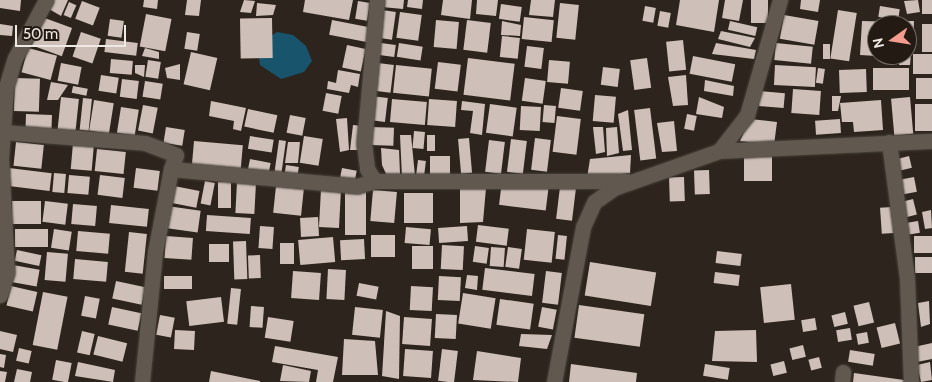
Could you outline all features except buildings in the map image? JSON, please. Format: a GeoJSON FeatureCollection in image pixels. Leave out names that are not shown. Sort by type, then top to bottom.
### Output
{"type":"FeatureCollection","features":[{"type":"Feature","properties":{"kind":"street"},"geometry":{"type":"LineString","coordinates":[[0,294],[7,272],[3,132],[6,87],[15,58],[46,0]]}},
{"type":"Feature","properties":{"kind":"street"},"geometry":{"type":"LineString","coordinates":[[375,181],[368,169],[364,143],[377,0]]}},
{"type":"Feature","properties":{"kind":"street"},"geometry":{"type":"LineString","coordinates":[[719,151],[748,115],[780,0]]}},
{"type":"Feature","properties":{"kind":"street"},"geometry":{"type":"LineString","coordinates":[[3,132],[145,143],[176,155],[170,170],[154,252],[142,382]]}},
{"type":"Feature","properties":{"kind":"street"},"geometry":{"type":"LineString","coordinates":[[554,382],[586,214],[603,194],[719,151],[932,141]]}},
{"type":"Feature","properties":{"kind":"street"},"geometry":{"type":"LineString","coordinates":[[889,142],[907,279],[911,382]]}},
{"type":"Feature","properties":{"kind":"street"},"geometry":{"type":"LineString","coordinates":[[170,170],[357,186],[375,181],[634,181]]}},
{"type":"Feature","properties":{"kind":"water"},"geometry":{"type":"Polygon","coordinates":[[[277,32],[293,35],[306,46],[312,61],[304,72],[281,79],[260,65],[258,50],[264,40],[277,32]]]}}]}
